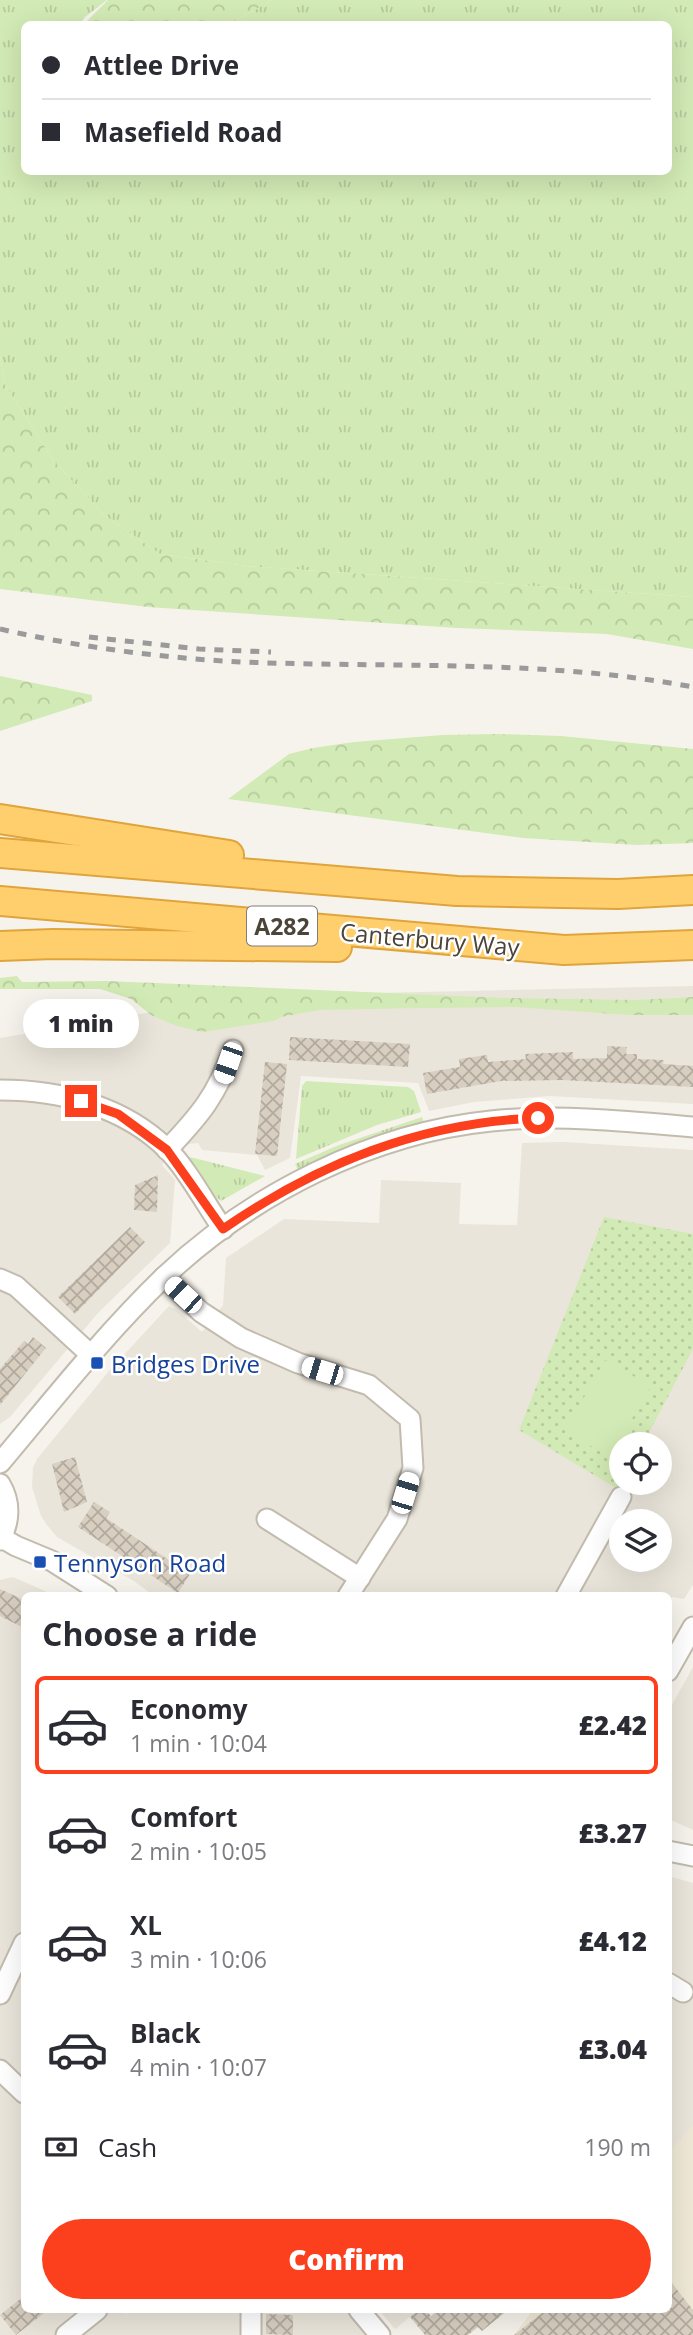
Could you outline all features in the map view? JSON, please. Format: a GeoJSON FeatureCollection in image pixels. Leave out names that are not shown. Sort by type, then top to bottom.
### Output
{"type":"FeatureCollection","features":[{"type":"Feature","properties":{"kind":"highway","name":"A282"},"geometry":{"type":"LineString","coordinates":[[0,819],[457,891]]}},
{"type":"Feature","properties":{"kind":"highway","name":"Canterbury Way"},"geometry":{"type":"LineString","coordinates":[[0,853],[457,891],[618,894],[693,890]]}},
{"type":"Feature","properties":{"kind":"highway","name":"Canterbury Way"},"geometry":{"type":"LineString","coordinates":[[0,901],[564,950],[693,945]]}},
{"type":"Feature","properties":{"kind":"highway","name":"A282"},"geometry":{"type":"LineString","coordinates":[[0,946],[53,944],[564,950]]}},
{"type":"Feature","properties":{"kind":"street"},"geometry":{"type":"LineString","coordinates":[[167,1150],[214,1096],[233,1050]]}},
{"type":"Feature","properties":{"kind":"street"},"geometry":{"type":"LineString","coordinates":[[0,1090],[26,1090],[59,1096],[118,1114],[167,1150],[223,1229]]}},
{"type":"Feature","properties":{"kind":"street"},"geometry":{"type":"LineString","coordinates":[[0,1464],[91,1355],[164,1277],[223,1229],[314,1175],[379,1146],[429,1132],[489,1121],[538,1118],[693,1127]]}},
{"type":"Feature","properties":{"kind":"street"},"geometry":{"type":"LineString","coordinates":[[164,1277],[201,1312],[241,1338],[298,1363],[369,1385],[410,1419],[413,1468],[397,1519],[351,1592]]}},
{"type":"Feature","properties":{"kind":"street"},"geometry":{"type":"LineString","coordinates":[[0,1279],[16,1286],[91,1355]]}},
{"type":"Feature","properties":{"kind":"street"},"geometry":{"type":"LineString","coordinates":[[0,1484],[8,1504],[8,1521],[1,1539],[52,1561],[101,1592]]}},
{"type":"Feature","properties":{"kind":"street"},"geometry":{"type":"LineString","coordinates":[[568,1592],[621,1497]]}},
{"type":"Feature","properties":{"kind":"street"},"geometry":{"type":"LineString","coordinates":[[267,1519],[360,1578]]}},
{"type":"Feature","properties":{"kind":"street"},"geometry":{"type":"LineString","coordinates":[[672,1664],[693,1627]]}},
{"type":"Feature","properties":{"kind":"street"},"geometry":{"type":"LineString","coordinates":[[672,1852],[693,1856]]}},
{"type":"Feature","properties":{"kind":"street"},"geometry":{"type":"LineString","coordinates":[[0,1994],[21,1949]]}},
{"type":"Feature","properties":{"kind":"street"},"geometry":{"type":"LineString","coordinates":[[0,2071],[21,2090]]}},
{"type":"Feature","properties":{"kind":"street"},"geometry":{"type":"LineString","coordinates":[[66,2335],[92,2313]]}},
{"type":"Feature","properties":{"kind":"street"},"geometry":{"type":"LineString","coordinates":[[251,2313],[251,2335]]}},
{"type":"Feature","properties":{"kind":"street"},"geometry":{"type":"LineString","coordinates":[[362,2313],[380,2335]]}},
{"type":"Feature","properties":{"kind":"shaded area"},"geometry":{"type":"Polygon","coordinates":[[[693,986],[693,1104],[550,1096],[474,1102],[429,1111],[418,1083],[301,1076],[290,1158],[265,1170],[257,1155],[202,1150],[198,1143],[181,1145],[162,1165],[175,1180],[170,1243],[98,1313],[10,1417],[0,1424],[0,1038],[244,996],[693,986]]]}},
{"type":"Feature","properties":{"kind":"shaded area"},"geometry":{"type":"Polygon","coordinates":[[[563,1142],[693,1150],[693,1585],[684,1599],[672,1597],[672,1592],[149,1592],[57,1537],[47,1525],[41,1516],[32,1487],[33,1468],[37,1459],[109,1371],[169,1306],[202,1332],[223,1305],[226,1258],[284,1219],[379,1223],[381,1180],[461,1183],[459,1224],[517,1225],[522,1143],[563,1142]]]}},
{"type":"Feature","properties":{"kind":"shaded area"},"geometry":{"type":"Polygon","coordinates":[[[13,1577],[47,1592],[21,1592],[21,2313],[349,2313],[367,2335],[0,2335],[0,1580],[13,1577]]]}},
{"type":"Feature","properties":{"kind":"shaded area"},"geometry":{"type":"Polygon","coordinates":[[[693,1667],[693,1830],[672,1820],[672,1705],[693,1667]]]}},
{"type":"Feature","properties":{"kind":"shaded area"},"geometry":{"type":"Polygon","coordinates":[[[672,1877],[693,1883],[693,2126],[672,2150],[672,1877]]]}},
{"type":"Feature","properties":{"kind":"shaded area"},"geometry":{"type":"Polygon","coordinates":[[[693,2126],[693,2335],[514,2335],[531,2313],[672,2313],[672,2150],[693,2126]]]}},
{"type":"Feature","properties":{"kind":"shaded area"},"geometry":{"type":"Polygon","coordinates":[[[382,2313],[415,2313],[395,2329],[382,2313]]]}},
{"type":"Feature","properties":{"kind":"green space"},"geometry":{"type":"Polygon","coordinates":[[[0,0],[107,0],[82,21],[21,21],[21,175],[672,175],[672,21],[235,21],[272,0],[693,0],[693,597],[247,566],[160,554],[104,515],[53,460],[5,385],[0,356],[0,0]]]}},
{"type":"Feature","properties":{"kind":"green space"},"geometry":{"type":"Polygon","coordinates":[[[108,0],[272,0],[235,21],[87,21],[108,0]]]}},
{"type":"Feature","properties":{"kind":"green space"},"geometry":{"type":"Polygon","coordinates":[[[0,356],[5,385],[53,460],[104,515],[160,554],[247,566],[693,597],[693,649],[607,634],[457,628],[148,607],[0,589],[0,356]]]}},
{"type":"Feature","properties":{"kind":"green space"},"geometry":{"type":"Polygon","coordinates":[[[0,676],[92,695],[92,701],[0,731],[0,676]]]}},
{"type":"Feature","properties":{"kind":"green space"},"geometry":{"type":"Polygon","coordinates":[[[443,735],[561,736],[693,749],[693,843],[637,845],[523,838],[228,799],[289,754],[313,748],[443,735]]]}},
{"type":"Feature","properties":{"kind":"green space"},"geometry":{"type":"Polygon","coordinates":[[[17,976],[22,982],[107,981],[505,998],[635,1000],[693,997],[693,1015],[630,1015],[514,1007],[319,1010],[281,1017],[274,1021],[202,1032],[174,1025],[151,1015],[131,999],[100,989],[0,989],[0,978],[17,976]]]}},
{"type":"Feature","properties":{"kind":"green space"},"geometry":{"type":"Polygon","coordinates":[[[306,1081],[408,1087],[414,1091],[421,1112],[377,1125],[296,1159],[302,1086],[306,1081]]]}},
{"type":"Feature","properties":{"kind":"green space"},"geometry":{"type":"Polygon","coordinates":[[[422,1117],[425,1125],[299,1172],[295,1164],[339,1145],[422,1117]]]}},
{"type":"Feature","properties":{"kind":"green space"},"geometry":{"type":"Polygon","coordinates":[[[188,1157],[265,1176],[221,1201],[188,1157]]]}},
{"type":"Feature","properties":{"kind":"green space"},"geometry":{"type":"Polygon","coordinates":[[[604,1217],[693,1234],[693,1349],[649,1432],[609,1432],[609,1484],[519,1430],[604,1217]]]}},
{"type":"Feature","properties":{"kind":"green space"},"geometry":{"type":"Polygon","coordinates":[[[605,1360],[651,1386],[624,1432],[609,1432],[609,1456],[565,1431],[605,1360]]]}},
{"type":"Feature","properties":{"kind":"building"},"geometry":{"type":"Polygon","coordinates":[[[290,1037],[410,1044],[408,1067],[289,1060],[290,1037]]]}},
{"type":"Feature","properties":{"kind":"building"},"geometry":{"type":"Polygon","coordinates":[[[607,1046],[627,1047],[626,1054],[637,1054],[637,1059],[664,1060],[663,1064],[693,1066],[693,1087],[562,1080],[501,1081],[427,1094],[423,1073],[460,1067],[459,1059],[487,1055],[488,1062],[526,1059],[525,1054],[573,1052],[573,1059],[607,1058],[607,1046]]]}},
{"type":"Feature","properties":{"kind":"building"},"geometry":{"type":"Polygon","coordinates":[[[265,1062],[287,1064],[277,1156],[255,1154],[265,1062]]]}},
{"type":"Feature","properties":{"kind":"building"},"geometry":{"type":"Polygon","coordinates":[[[158,1175],[157,1212],[134,1210],[135,1185],[158,1175]]]}},
{"type":"Feature","properties":{"kind":"building"},"geometry":{"type":"Polygon","coordinates":[[[130,1227],[145,1242],[75,1314],[58,1297],[130,1227]]]}},
{"type":"Feature","properties":{"kind":"building"},"geometry":{"type":"Polygon","coordinates":[[[33,1337],[46,1348],[0,1405],[0,1369],[24,1341],[28,1344],[33,1337]]]}},
{"type":"Feature","properties":{"kind":"building"},"geometry":{"type":"Polygon","coordinates":[[[75,1457],[87,1502],[64,1512],[52,1464],[75,1457]]]}},
{"type":"Feature","properties":{"kind":"building"},"geometry":{"type":"Polygon","coordinates":[[[94,1502],[110,1512],[106,1518],[190,1574],[176,1592],[78,1527],[94,1502]]]}},
{"type":"Feature","properties":{"kind":"building"},"geometry":{"type":"Polygon","coordinates":[[[0,1589],[21,1599],[21,1626],[0,1616],[0,1589]]]}},
{"type":"Feature","properties":{"kind":"building"},"geometry":{"type":"Polygon","coordinates":[[[672,2283],[693,2310],[693,2335],[514,2335],[542,2313],[672,2313],[672,2283]]]}},
{"type":"Feature","properties":{"kind":"building"},"geometry":{"type":"Polygon","coordinates":[[[21,2298],[21,2313],[44,2313],[16,2335],[0,2315],[21,2298]]]}},
{"type":"Feature","properties":{"kind":"building"},"geometry":{"type":"Polygon","coordinates":[[[415,2313],[428,2313],[431,2316],[434,2313],[504,2313],[482,2331],[478,2327],[468,2335],[425,2335],[410,2317],[415,2313]]]}},
{"type":"Feature","properties":{"kind":"building"},"geometry":{"type":"Polygon","coordinates":[[[266,2314],[293,2315],[293,2335],[266,2334],[266,2314]]]}},
{"type":"Feature","properties":{"kind":"railway"},"geometry":{"type":"LineString","coordinates":[[0,629],[120,651],[181,658],[298,664],[525,668],[637,678],[693,687]]}},
{"type":"Feature","properties":{"kind":"railway"},"geometry":{"type":"LineString","coordinates":[[89,637],[199,649],[271,652]]}},
{"type":"Feature","properties":{"kind":"place","name":"Bridges Drive"},"geometry":{"type":"Point","coordinates":[97,1363]}},
{"type":"Feature","properties":{"kind":"place","name":"Tennyson Road"},"geometry":{"type":"Point","coordinates":[40,1562]}},
{"type":"Feature","properties":{"kind":"route"},"geometry":{"type":"LineString","coordinates":[[81,1101],[118,1114],[167,1150],[223,1229],[296,1184],[391,1142],[484,1122],[538,1118]]}}]}
